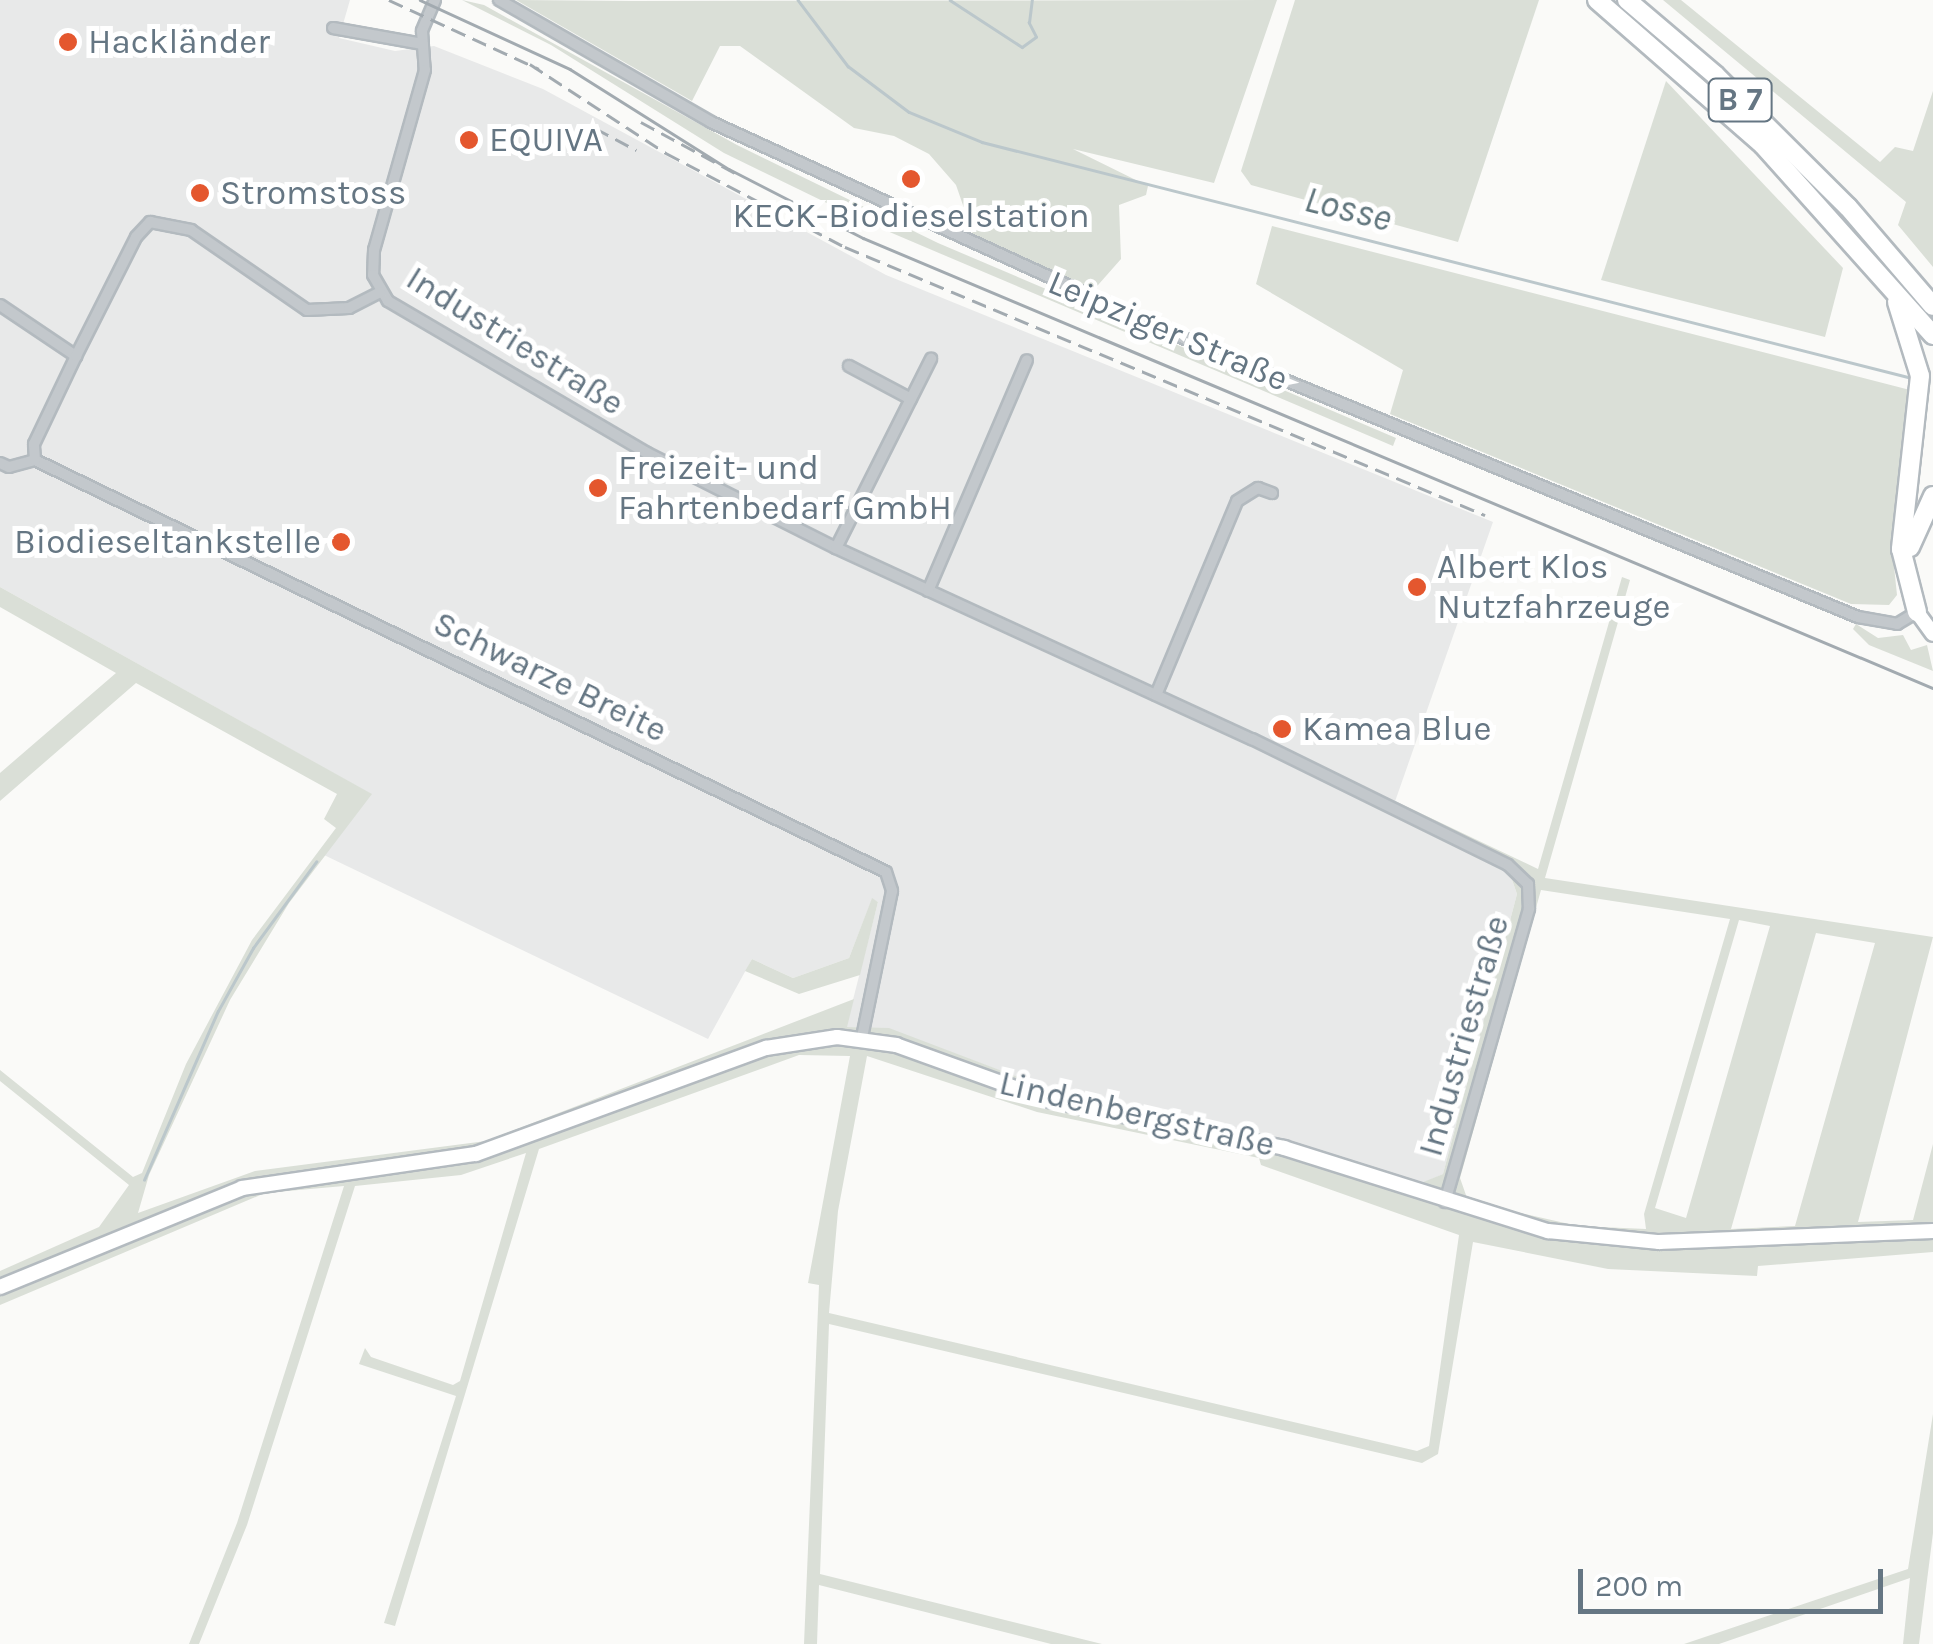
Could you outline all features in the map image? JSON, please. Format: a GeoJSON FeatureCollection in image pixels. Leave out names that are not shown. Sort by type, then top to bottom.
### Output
{"type":"FeatureCollection","features":[{"type":"Feature","properties":{"kind":"highway","name":"B 7"},"geometry":{"type":"LineString","coordinates":[[1598,0],[1751,134],[1880,270],[1933,335]]}},
{"type":"Feature","properties":{"kind":"highway","name":"B 7"},"geometry":{"type":"LineString","coordinates":[[1626,0],[1768,128],[1933,306]]}},
{"type":"Feature","properties":{"kind":"highway"},"geometry":{"type":"LineString","coordinates":[[1880,270],[1918,358],[1921,405],[1901,540],[1905,583],[1918,612]]}},
{"type":"Feature","properties":{"kind":"highway"},"geometry":{"type":"LineString","coordinates":[[1918,612],[1910,550],[1933,496]]}},
{"type":"Feature","properties":{"kind":"main road"},"geometry":{"type":"LineString","coordinates":[[1918,612],[1933,634]]}},
{"type":"Feature","properties":{"kind":"main road","name":"Lindenbergstraße"},"geometry":{"type":"LineString","coordinates":[[0,1288],[225,1194],[296,1176],[476,1154],[777,1044],[862,1037],[1049,1100],[1284,1148],[1445,1202],[1548,1231],[1611,1240],[1933,1231]]}},
{"type":"Feature","properties":{"kind":"street","name":"Industriestraße"},"geometry":{"type":"LineString","coordinates":[[435,0],[423,44],[425,70],[374,250],[380,292],[449,341],[614,435],[836,548],[1156,695],[1508,865],[1528,884],[1528,909],[1445,1202]]}},
{"type":"Feature","properties":{"kind":"street","name":"Leipziger Straße"},"geometry":{"type":"LineString","coordinates":[[499,0],[710,122],[967,244],[1858,617],[1888,624],[1918,612]]}},
{"type":"Feature","properties":{"kind":"street"},"geometry":{"type":"LineString","coordinates":[[333,28],[423,44]]}},
{"type":"Feature","properties":{"kind":"street"},"geometry":{"type":"LineString","coordinates":[[0,463],[9,468],[35,460],[34,444],[76,356],[136,237],[150,222],[191,230],[307,310],[350,308],[380,292]]}},
{"type":"Feature","properties":{"kind":"street"},"geometry":{"type":"LineString","coordinates":[[0,305],[76,356]]}},
{"type":"Feature","properties":{"kind":"street"},"geometry":{"type":"LineString","coordinates":[[836,548],[931,360]]}},
{"type":"Feature","properties":{"kind":"street"},"geometry":{"type":"LineString","coordinates":[[928,591],[1028,360]]}},
{"type":"Feature","properties":{"kind":"street"},"geometry":{"type":"LineString","coordinates":[[849,366],[911,399]]}},
{"type":"Feature","properties":{"kind":"street","name":"Schwarze Breite"},"geometry":{"type":"LineString","coordinates":[[35,460],[886,872],[892,891],[862,1037]]}},
{"type":"Feature","properties":{"kind":"street"},"geometry":{"type":"LineString","coordinates":[[1156,695],[1237,502],[1258,488],[1272,493]]}},
{"type":"Feature","properties":{"kind":"shaded area"},"geometry":{"type":"Polygon","coordinates":[[[0,0],[350,0],[339,38],[395,51],[434,46],[543,89],[886,275],[1493,522],[1391,813],[1510,874],[1517,894],[1443,1174],[1421,1184],[1271,1136],[1039,1085],[889,1029],[846,1027],[878,902],[872,899],[849,958],[793,978],[752,959],[708,1039],[324,855],[371,794],[0,587],[0,0]]]}},
{"type":"Feature","properties":{"kind":"shaded area"},"geometry":{"type":"Polygon","coordinates":[[[462,0],[484,5],[737,145],[938,243],[1396,438],[1393,446],[866,222],[724,153],[551,45],[462,0]]]}},
{"type":"Feature","properties":{"kind":"shaded area"},"geometry":{"type":"Polygon","coordinates":[[[516,0],[1277,0],[1214,183],[1073,149],[1148,186],[1146,195],[1119,205],[1121,259],[1091,293],[975,240],[956,185],[929,154],[894,136],[854,128],[740,46],[720,46],[692,101],[516,0]]]}},
{"type":"Feature","properties":{"kind":"shaded area"},"geometry":{"type":"Polygon","coordinates":[[[1295,0],[1539,0],[1458,242],[1251,185],[1241,171],[1295,0]]]}},
{"type":"Feature","properties":{"kind":"shaded area"},"geometry":{"type":"Polygon","coordinates":[[[1663,0],[1681,0],[1880,162],[1895,147],[1913,151],[1933,91],[1933,267],[1898,225],[1906,202],[1663,0]]]}},
{"type":"Feature","properties":{"kind":"shaded area"},"geometry":{"type":"Polygon","coordinates":[[[1666,81],[1843,268],[1825,337],[1601,280],[1666,81]]]}},
{"type":"Feature","properties":{"kind":"shaded area"},"geometry":{"type":"Polygon","coordinates":[[[1272,226],[1910,390],[1892,547],[1897,595],[1889,605],[1851,604],[1390,414],[1403,370],[1256,284],[1272,226]]]}},
{"type":"Feature","properties":{"kind":"shaded area"},"geometry":{"type":"Polygon","coordinates":[[[1622,577],[1630,580],[1545,878],[1933,937],[1858,1222],[1913,1220],[1933,1144],[1933,1252],[1758,1266],[1757,1276],[1608,1269],[1473,1242],[1438,1454],[1422,1463],[829,1324],[820,1574],[1102,1644],[1051,1644],[819,1585],[817,1644],[804,1644],[819,1285],[808,1283],[850,1056],[799,1055],[539,1149],[395,1626],[384,1623],[456,1396],[359,1364],[365,1348],[371,1357],[453,1385],[460,1381],[526,1153],[461,1175],[355,1186],[247,1525],[199,1644],[189,1644],[237,1523],[344,1186],[265,1193],[0,1305],[0,1271],[99,1227],[129,1185],[0,1081],[0,1070],[133,1177],[142,1173],[186,1064],[252,940],[336,828],[324,819],[337,794],[136,683],[0,801],[0,773],[116,673],[0,607],[0,587],[372,794],[289,903],[230,1000],[149,1175],[138,1213],[255,1171],[486,1141],[854,999],[847,1027],[889,1028],[1039,1085],[1271,1136],[1421,1183],[1443,1174],[1517,894],[1510,874],[1391,813],[1395,801],[1538,869],[1622,577]],[[1541,890],[1460,1178],[1467,1198],[1494,1207],[1578,1226],[1646,1229],[1644,1214],[1730,919],[1541,890]],[[1739,920],[1655,1208],[1686,1218],[1770,926],[1739,920]],[[1816,933],[1731,1229],[1795,1226],[1875,943],[1816,933]],[[867,1056],[838,1211],[829,1313],[1417,1451],[1429,1446],[1459,1235],[1261,1165],[1259,1158],[1037,1112],[867,1056]]]}},
{"type":"Feature","properties":{"kind":"shaded area"},"geometry":{"type":"Polygon","coordinates":[[[1856,624],[1878,638],[1903,635],[1911,650],[1927,645],[1933,671],[1869,645],[1853,629],[1856,624]]]}},
{"type":"Feature","properties":{"kind":"shaded area"},"geometry":{"type":"Polygon","coordinates":[[[872,898],[878,902],[860,975],[799,994],[745,971],[752,959],[793,978],[849,958],[872,898]]]}},
{"type":"Feature","properties":{"kind":"shaded area"},"geometry":{"type":"Polygon","coordinates":[[[1933,1414],[1933,1533],[1919,1644],[1903,1644],[1910,1578],[1719,1644],[1684,1644],[1908,1569],[1933,1414]]]}},
{"type":"Feature","properties":{"kind":"waterway","name":"Losse"},"geometry":{"type":"LineString","coordinates":[[798,0],[848,66],[909,112],[982,142],[1912,378]]}},
{"type":"Feature","properties":{"kind":"waterway"},"geometry":{"type":"LineString","coordinates":[[950,0],[1022,47],[1036,37],[1029,23],[1032,0]]}},
{"type":"Feature","properties":{"kind":"waterway"},"geometry":{"type":"LineString","coordinates":[[144,1180],[218,1011],[253,948],[316,862]]}},
{"type":"Feature","properties":{"kind":"tram line"},"geometry":{"type":"LineString","coordinates":[[420,0],[570,69],[729,169],[863,238],[1933,688]]}},
{"type":"Feature","properties":{"kind":"railway"},"geometry":{"type":"LineString","coordinates":[[389,0],[539,69]]}},
{"type":"Feature","properties":{"kind":"railway"},"geometry":{"type":"LineString","coordinates":[[530,64],[666,153],[845,247],[1485,515]]}},
{"type":"Feature","properties":{"kind":"railway"},"geometry":{"type":"LineString","coordinates":[[641,122],[737,174]]}},
{"type":"Feature","properties":{"kind":"railway"},"geometry":{"type":"LineString","coordinates":[[595,128],[636,150]]}},
{"type":"Feature","properties":{"kind":"place","name":"Hackländer"},"geometry":{"type":"Point","coordinates":[68,42]}},
{"type":"Feature","properties":{"kind":"place","name":"EQUIVA"},"geometry":{"type":"Point","coordinates":[469,140]}},
{"type":"Feature","properties":{"kind":"place","name":"KECK-Biodieselstation"},"geometry":{"type":"Point","coordinates":[911,179]}},
{"type":"Feature","properties":{"kind":"place","name":"Stromstoss"},"geometry":{"type":"Point","coordinates":[200,193]}},
{"type":"Feature","properties":{"kind":"place","name":"Freizeit- und Fahrtenbedarf GmbH"},"geometry":{"type":"Point","coordinates":[598,488]}},
{"type":"Feature","properties":{"kind":"place","name":"Biodieseltankstelle"},"geometry":{"type":"Point","coordinates":[341,542]}},
{"type":"Feature","properties":{"kind":"place","name":"Albert Klos Nutzfahrzeuge"},"geometry":{"type":"Point","coordinates":[1417,587]}},
{"type":"Feature","properties":{"kind":"place","name":"Kamea Blue"},"geometry":{"type":"Point","coordinates":[1282,729]}}]}
